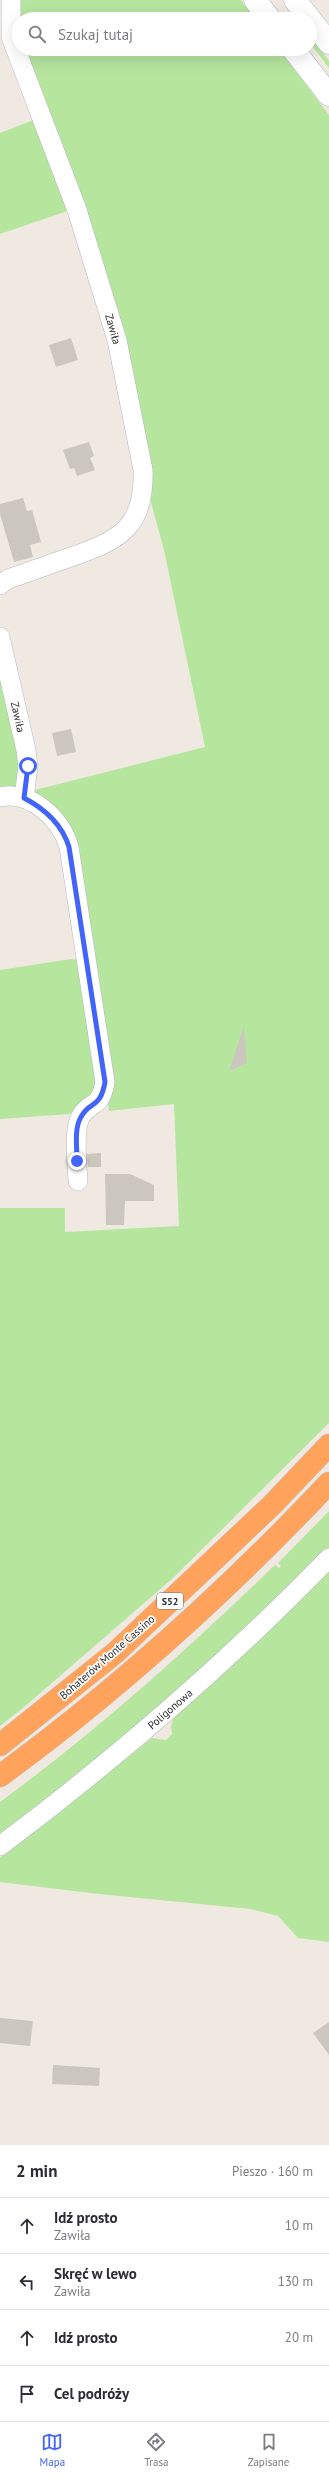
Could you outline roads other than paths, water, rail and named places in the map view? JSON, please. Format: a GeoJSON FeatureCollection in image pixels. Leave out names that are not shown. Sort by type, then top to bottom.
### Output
{"type":"FeatureCollection","features":[{"type":"Feature","properties":{"kind":"highway","name":"Bohaterów Monte Cassino"},"geometry":{"type":"LineString","coordinates":[[0,1745],[115,1653],[272,1505],[329,1445]]}},
{"type":"Feature","properties":{"kind":"highway","name":"S52"},"geometry":{"type":"LineString","coordinates":[[0,1776],[132,1671],[290,1525],[329,1483]]}},
{"type":"Feature","properties":{"kind":"main road"},"geometry":{"type":"LineString","coordinates":[[255,0],[264,12]]}},
{"type":"Feature","properties":{"kind":"main road"},"geometry":{"type":"LineString","coordinates":[[295,0],[304,12]]}},
{"type":"Feature","properties":{"kind":"main road"},"geometry":{"type":"LineString","coordinates":[[317,28],[329,43]]}},
{"type":"Feature","properties":{"kind":"main road"},"geometry":{"type":"LineString","coordinates":[[298,56],[329,95]]}},
{"type":"Feature","properties":{"kind":"street","name":"Zawiła"},"geometry":{"type":"LineString","coordinates":[[11,0],[12,40]]}},
{"type":"Feature","properties":{"kind":"street","name":"Zawiła"},"geometry":{"type":"LineString","coordinates":[[0,585],[8,579],[114,540],[133,519],[142,496],[144,484],[143,470],[117,340],[77,210],[18,56]]}},
{"type":"Feature","properties":{"kind":"street","name":"Zawiła"},"geometry":{"type":"LineString","coordinates":[[0,637],[26,750],[28,766],[24,798]]}},
{"type":"Feature","properties":{"kind":"street"},"geometry":{"type":"LineString","coordinates":[[0,797],[24,798],[36,804],[54,820],[66,837],[69,847],[105,1082],[99,1101],[86,1110],[79,1120],[77,1136],[78,1181]]}},
{"type":"Feature","properties":{"kind":"street","name":"Poligonowa"},"geometry":{"type":"LineString","coordinates":[[0,1846],[91,1777],[155,1723],[216,1669],[329,1558]]}}]}
